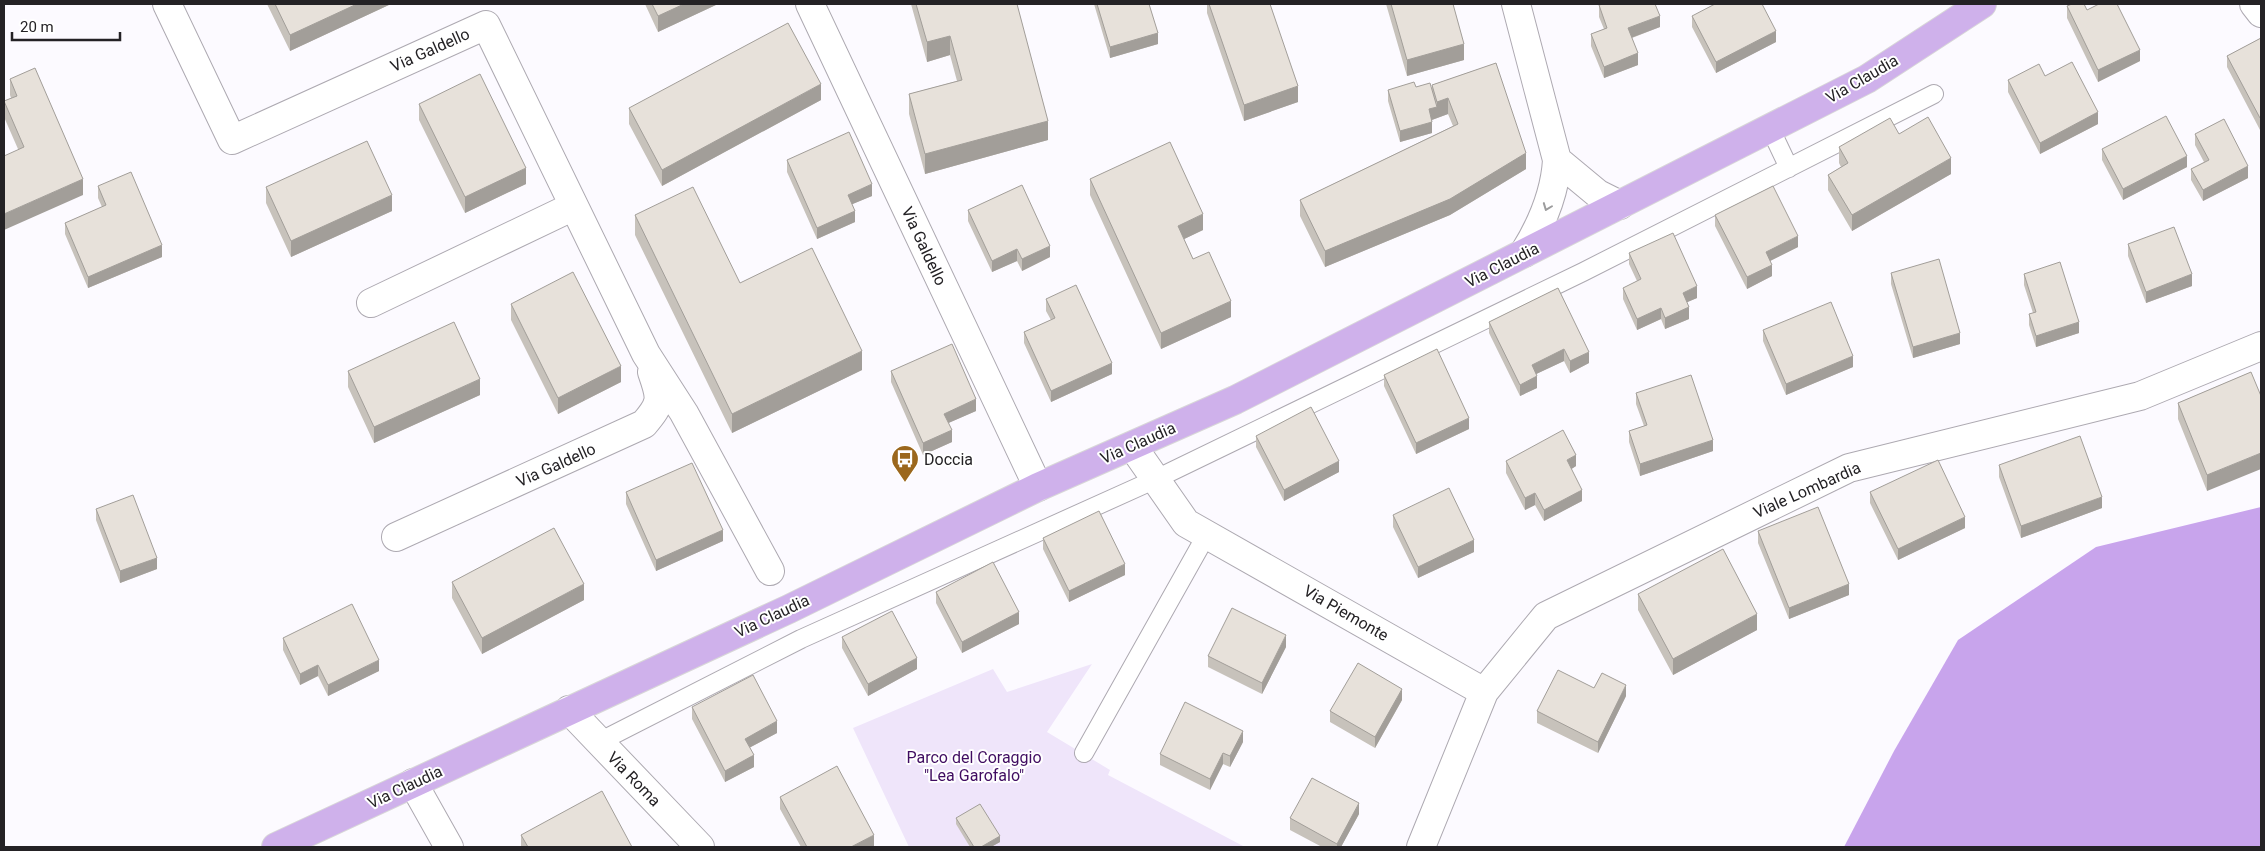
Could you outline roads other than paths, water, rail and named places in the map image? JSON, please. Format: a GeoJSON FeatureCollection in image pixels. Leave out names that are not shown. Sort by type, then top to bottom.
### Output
{"type":"FeatureCollection","features":[{"type":"Feature","properties":{"kind":"main road","name":"Via Claudia"},"geometry":{"type":"LineString","coordinates":[[276,847],[790,609],[1038,487],[1133,447],[1235,400],[1867,79],[1982,4]]}},
{"type":"Feature","properties":{"kind":"street","name":"Via Galdello"},"geometry":{"type":"LineString","coordinates":[[167,4],[232,140],[486,25],[646,354],[684,413],[770,571]]}},
{"type":"Feature","properties":{"kind":"street","name":"Via Galdello"},"geometry":{"type":"LineString","coordinates":[[810,4],[1038,487]]}},
{"type":"Feature","properties":{"kind":"street"},"geometry":{"type":"LineString","coordinates":[[1516,4],[1557,160],[1556,182],[1548,204],[1524,253]]}},
{"type":"Feature","properties":{"kind":"street"},"geometry":{"type":"LineString","coordinates":[[2254,4],[2261,12]]}},
{"type":"Feature","properties":{"kind":"street"},"geometry":{"type":"LineString","coordinates":[[1557,160],[1598,194],[1620,205]]}},
{"type":"Feature","properties":{"kind":"street"},"geometry":{"type":"LineString","coordinates":[[371,303],[574,206]]}},
{"type":"Feature","properties":{"kind":"street","name":"Viale Lombardia"},"geometry":{"type":"LineString","coordinates":[[1421,847],[1484,692],[1546,616],[1849,468],[2140,396],[2261,346]]}},
{"type":"Feature","properties":{"kind":"street","name":"Via Galdello"},"geometry":{"type":"LineString","coordinates":[[396,536],[644,424],[656,411],[660,396],[646,354]]}},
{"type":"Feature","properties":{"kind":"street","name":"Via Piemonte"},"geometry":{"type":"LineString","coordinates":[[1133,447],[1186,523],[1484,692]]}},
{"type":"Feature","properties":{"kind":"street","name":"Via Roma"},"geometry":{"type":"LineString","coordinates":[[569,710],[700,847]]}},
{"type":"Feature","properties":{"kind":"street"},"geometry":{"type":"LineString","coordinates":[[413,783],[448,847]]}},
{"type":"Feature","properties":{"kind":"lane"},"geometry":{"type":"LineString","coordinates":[[599,742],[801,639],[1156,479],[1583,272],[1934,94]]}},
{"type":"Feature","properties":{"kind":"lane"},"geometry":{"type":"LineString","coordinates":[[1770,128],[1789,168]]}},
{"type":"Feature","properties":{"kind":"lane"},"geometry":{"type":"LineString","coordinates":[[1084,753],[1207,534]]}},
{"type":"Feature","properties":{"kind":"place","name":"Doccia"},"geometry":{"type":"Point","coordinates":[905,483]}},
{"type":"Feature","properties":{"kind":"park label","name":"Parco del Coraggio \"Lea Garofalo\""},"geometry":{"type":"Point","coordinates":[974,766]}}]}
